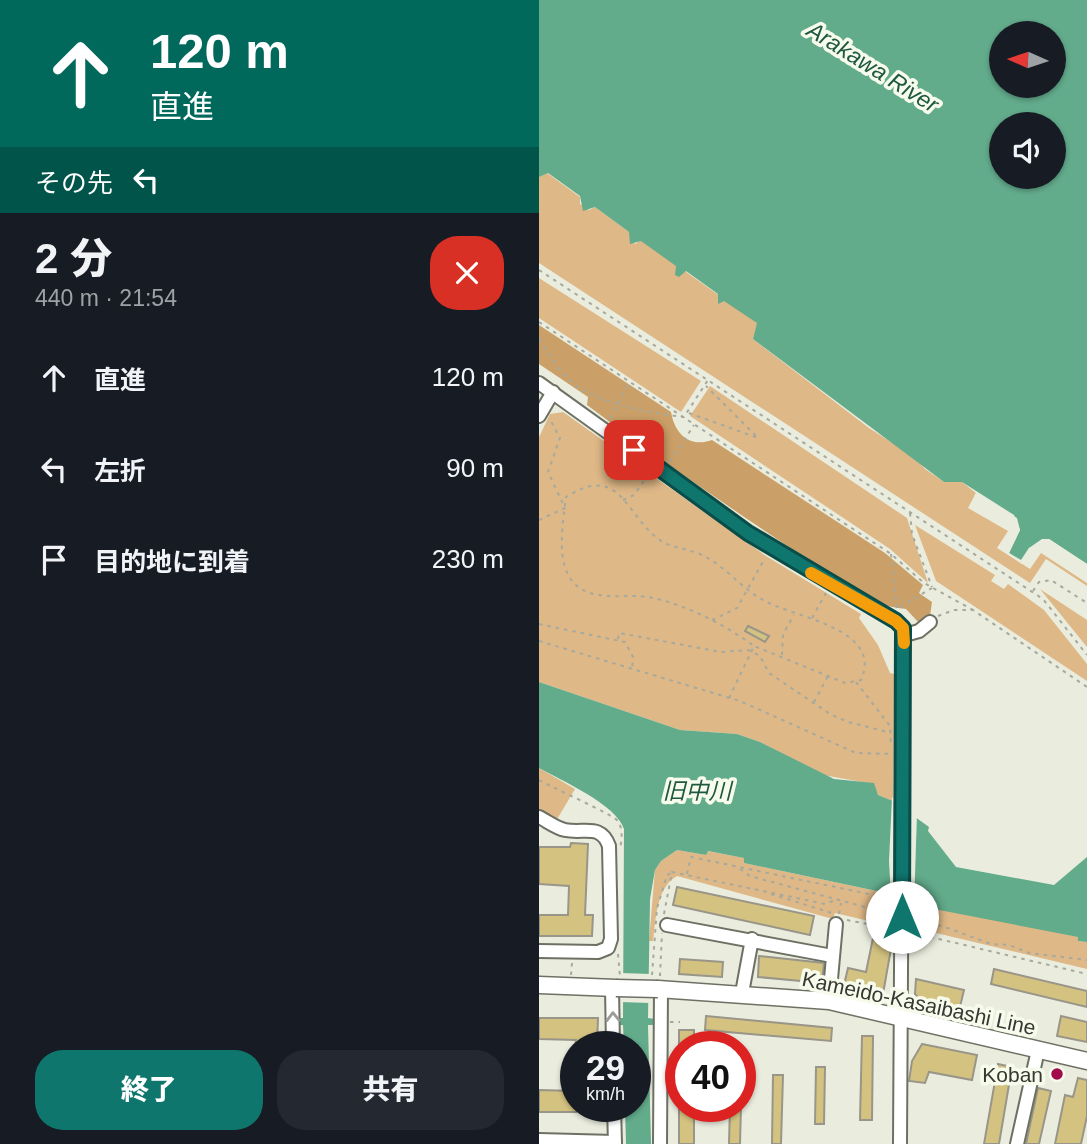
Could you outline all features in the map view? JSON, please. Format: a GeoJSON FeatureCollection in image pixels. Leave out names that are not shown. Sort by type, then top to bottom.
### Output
{"type":"FeatureCollection","features":[{"type":"Feature","properties":{"kind":"main road","name":"Kameido-Kasaibashi Line"},"geometry":{"type":"LineString","coordinates":[[539,985],[614,988],[658,983],[829,1001],[1087,1061]]}},
{"type":"Feature","properties":{"kind":"street"},"geometry":{"type":"LineString","coordinates":[[539,383],[772,548],[896,621],[905,635],[901,755],[906,915],[901,1017],[900,1144]]}},
{"type":"Feature","properties":{"kind":"street"},"geometry":{"type":"LineString","coordinates":[[543,416],[553,392]]}},
{"type":"Feature","properties":{"kind":"street"},"geometry":{"type":"LineString","coordinates":[[905,635],[919,631],[930,622]]}},
{"type":"Feature","properties":{"kind":"street"},"geometry":{"type":"LineString","coordinates":[[539,817],[565,830],[597,830],[606,836],[609,846],[611,939],[608,948],[598,952],[539,951]]}},
{"type":"Feature","properties":{"kind":"street"},"geometry":{"type":"LineString","coordinates":[[829,1001],[837,921]]}},
{"type":"Feature","properties":{"kind":"street"},"geometry":{"type":"LineString","coordinates":[[667,925],[827,955]]}},
{"type":"Feature","properties":{"kind":"street"},"geometry":{"type":"LineString","coordinates":[[742,993],[752,939]]}},
{"type":"Feature","properties":{"kind":"street"},"geometry":{"type":"LineString","coordinates":[[658,983],[660,1144]]}},
{"type":"Feature","properties":{"kind":"street"},"geometry":{"type":"LineString","coordinates":[[613,1031],[614,988]]}},
{"type":"Feature","properties":{"kind":"street"},"geometry":{"type":"LineString","coordinates":[[1017,1144],[1038,1050]]}},
{"type":"Feature","properties":{"kind":"street"},"geometry":{"type":"LineString","coordinates":[[539,1140],[615,1143],[614,1122]]}},
{"type":"Feature","properties":{"kind":"path"},"geometry":{"type":"LineString","coordinates":[[539,270],[1042,598],[1087,655]]}},
{"type":"Feature","properties":{"kind":"path"},"geometry":{"type":"LineString","coordinates":[[539,321],[891,554],[933,588],[973,610],[1087,687]]}},
{"type":"Feature","properties":{"kind":"path"},"geometry":{"type":"LineString","coordinates":[[539,339],[556,365],[576,386],[591,396],[684,417]]}},
{"type":"Feature","properties":{"kind":"path"},"geometry":{"type":"LineString","coordinates":[[684,417],[709,379]]}},
{"type":"Feature","properties":{"kind":"path"},"geometry":{"type":"LineString","coordinates":[[610,418],[630,381]]}},
{"type":"Feature","properties":{"kind":"path"},"geometry":{"type":"LineString","coordinates":[[687,412],[758,438],[705,385]]}},
{"type":"Feature","properties":{"kind":"path"},"geometry":{"type":"LineString","coordinates":[[573,391],[576,386]]}},
{"type":"Feature","properties":{"kind":"path"},"geometry":{"type":"LineString","coordinates":[[543,416],[561,438],[548,472],[565,508]]}},
{"type":"Feature","properties":{"kind":"path"},"geometry":{"type":"LineString","coordinates":[[670,462],[695,424]]}},
{"type":"Feature","properties":{"kind":"path"},"geometry":{"type":"LineString","coordinates":[[622,501],[635,495],[655,465]]}},
{"type":"Feature","properties":{"kind":"path"},"geometry":{"type":"LineString","coordinates":[[594,485],[613,490],[622,501],[645,530],[666,543],[703,555],[724,568],[747,589],[794,615],[845,633],[865,655],[867,667],[861,680],[845,683],[828,677],[754,646],[711,621],[652,597],[597,595],[579,586],[567,573],[562,559],[566,497],[594,485]]}},
{"type":"Feature","properties":{"kind":"path"},"geometry":{"type":"LineString","coordinates":[[539,520],[565,508]]}},
{"type":"Feature","properties":{"kind":"path"},"geometry":{"type":"LineString","coordinates":[[910,513],[912,534],[933,588]]}},
{"type":"Feature","properties":{"kind":"path"},"geometry":{"type":"LineString","coordinates":[[711,621],[737,608],[772,548]]}},
{"type":"Feature","properties":{"kind":"path"},"geometry":{"type":"LineString","coordinates":[[891,554],[898,610],[933,588]]}},
{"type":"Feature","properties":{"kind":"path"},"geometry":{"type":"LineString","coordinates":[[1032,592],[1039,582],[1051,580],[1087,603]]}},
{"type":"Feature","properties":{"kind":"path"},"geometry":{"type":"LineString","coordinates":[[811,619],[831,585]]}},
{"type":"Feature","properties":{"kind":"path"},"geometry":{"type":"LineString","coordinates":[[930,622],[954,610],[973,610]]}},
{"type":"Feature","properties":{"kind":"path"},"geometry":{"type":"LineString","coordinates":[[782,656],[783,634],[794,615]]}},
{"type":"Feature","properties":{"kind":"path"},"geometry":{"type":"LineString","coordinates":[[539,624],[625,642],[633,657],[632,670]]}},
{"type":"Feature","properties":{"kind":"path"},"geometry":{"type":"LineString","coordinates":[[618,639],[619,634],[721,652],[751,652],[760,656],[769,673],[813,702],[848,722],[888,732],[901,755]]}},
{"type":"Feature","properties":{"kind":"path"},"geometry":{"type":"LineString","coordinates":[[539,642],[729,698],[856,753],[901,755]]}},
{"type":"Feature","properties":{"kind":"path"},"geometry":{"type":"LineString","coordinates":[[729,698],[754,646]]}},
{"type":"Feature","properties":{"kind":"path"},"geometry":{"type":"LineString","coordinates":[[813,702],[828,677]]}},
{"type":"Feature","properties":{"kind":"path"},"geometry":{"type":"LineString","coordinates":[[856,681],[890,726],[888,732]]}},
{"type":"Feature","properties":{"kind":"path"},"geometry":{"type":"LineString","coordinates":[[539,780],[569,798]]}},
{"type":"Feature","properties":{"kind":"path"},"geometry":{"type":"LineString","coordinates":[[687,875],[691,858],[888,898]]}},
{"type":"Feature","properties":{"kind":"path"},"geometry":{"type":"LineString","coordinates":[[738,867],[750,876],[833,901],[906,915],[991,944],[1009,945],[1029,953],[1087,960]]}},
{"type":"Feature","properties":{"kind":"path"},"geometry":{"type":"LineString","coordinates":[[662,887],[669,889],[672,872]]}},
{"type":"Feature","properties":{"kind":"path"},"geometry":{"type":"LineString","coordinates":[[658,983],[653,941],[662,887],[667,874],[672,872],[825,904],[833,901]]}},
{"type":"Feature","properties":{"kind":"path"},"geometry":{"type":"LineString","coordinates":[[761,891],[836,915],[837,921]]}},
{"type":"Feature","properties":{"kind":"path"},"geometry":{"type":"LineString","coordinates":[[837,921],[841,903]]}},
{"type":"Feature","properties":{"kind":"path"},"geometry":{"type":"LineString","coordinates":[[837,921],[887,928]]}},
{"type":"Feature","properties":{"kind":"path"},"geometry":{"type":"LineString","coordinates":[[960,944],[962,934]]}},
{"type":"Feature","properties":{"kind":"path"},"geometry":{"type":"LineString","coordinates":[[922,935],[1087,974]]}},
{"type":"Feature","properties":{"kind":"path"},"geometry":{"type":"LineString","coordinates":[[658,983],[660,971]]}},
{"type":"Feature","properties":{"kind":"shaded area"},"geometry":{"type":"Polygon","coordinates":[[[547,173],[580,197],[580,204],[589,210],[595,207],[629,232],[635,244],[641,240],[758,323],[753,339],[869,428],[913,456],[925,469],[944,482],[962,482],[976,493],[968,508],[1008,531],[997,548],[1030,569],[1041,553],[1087,583],[1087,586],[1046,559],[1030,583],[539,263],[539,177],[547,173]]]}},
{"type":"Feature","properties":{"kind":"shaded area"},"geometry":{"type":"Polygon","coordinates":[[[539,278],[701,381],[681,412],[539,318],[539,278]]]}},
{"type":"Feature","properties":{"kind":"shaded area"},"geometry":{"type":"Polygon","coordinates":[[[539,325],[671,412],[676,427],[684,437],[696,442],[712,440],[885,553],[923,585],[919,593],[932,602],[930,616],[919,623],[906,609],[859,594],[612,424],[587,405],[588,397],[539,364],[539,325]]]}},
{"type":"Feature","properties":{"kind":"shaded area"},"geometry":{"type":"Polygon","coordinates":[[[710,386],[907,518],[928,583],[890,549],[690,416],[710,386]]]}},
{"type":"Feature","properties":{"kind":"shaded area"},"geometry":{"type":"Polygon","coordinates":[[[563,412],[766,556],[861,614],[859,618],[878,645],[890,673],[894,674],[893,801],[878,795],[873,784],[823,775],[760,742],[737,734],[680,730],[539,682],[539,437],[550,414],[563,412]]]}},
{"type":"Feature","properties":{"kind":"shaded area"},"geometry":{"type":"Polygon","coordinates":[[[915,525],[995,575],[991,581],[1004,589],[1008,584],[1044,610],[1087,664],[1087,681],[936,581],[915,525]]]}},
{"type":"Feature","properties":{"kind":"shaded area"},"geometry":{"type":"Polygon","coordinates":[[[1040,589],[1087,620],[1087,647],[1040,589]]]}},
{"type":"Feature","properties":{"kind":"shaded area"},"geometry":{"type":"Polygon","coordinates":[[[539,768],[575,789],[556,821],[539,811],[539,768]]]}},
{"type":"Feature","properties":{"kind":"shaded area"},"geometry":{"type":"Polygon","coordinates":[[[677,850],[706,855],[707,851],[745,858],[744,863],[891,894],[890,926],[835,913],[833,919],[677,876],[670,881],[661,896],[653,941],[649,941],[655,870],[661,861],[677,850]]]}},
{"type":"Feature","properties":{"kind":"shaded area"},"geometry":{"type":"Polygon","coordinates":[[[916,903],[1079,937],[1078,941],[1087,942],[1087,969],[915,928],[916,903]]]}},
{"type":"Feature","properties":{"kind":"water","name":"Arakawa River"},"geometry":{"type":"Polygon","coordinates":[[[539,0],[1087,0],[1087,564],[1049,539],[1029,548],[1021,561],[1009,553],[1020,530],[1014,515],[962,482],[944,482],[753,339],[757,323],[724,301],[718,304],[718,294],[686,271],[679,277],[675,275],[676,266],[641,241],[630,244],[629,232],[595,207],[583,211],[580,196],[548,173],[539,177],[539,0]]]}},
{"type":"Feature","properties":{"kind":"water","name":"旧中川"},"geometry":{"type":"Polygon","coordinates":[[[539,682],[680,730],[737,734],[760,742],[834,779],[874,783],[878,795],[893,801],[929,827],[928,831],[956,867],[1054,885],[1087,857],[1087,942],[1078,941],[1078,937],[929,908],[891,894],[744,863],[744,858],[708,851],[706,855],[677,850],[661,861],[655,870],[650,899],[648,1018],[655,1019],[656,1025],[648,1025],[648,1031],[623,1031],[623,1025],[617,1025],[617,1018],[623,1018],[624,829],[611,811],[600,802],[539,768],[539,682]]]}},
{"type":"Feature","properties":{"kind":"water","name":"旧中川"},"geometry":{"type":"Polygon","coordinates":[[[625,1122],[650,1122],[651,1144],[626,1144],[625,1122]]]}},
{"type":"Feature","properties":{"kind":"pier"},"geometry":{"type":"Polygon","coordinates":[[[976,493],[1017,518],[1020,530],[1009,553],[1021,560],[1029,548],[1042,539],[1049,539],[1087,564],[1087,567],[1048,542],[1031,551],[1022,564],[1006,553],[1014,540],[1014,520],[974,496],[976,493]]]}},
{"type":"Feature","properties":{"kind":"pier"},"geometry":{"type":"Polygon","coordinates":[[[892,797],[917,814],[914,906],[891,898],[889,861],[892,797]]]}},
{"type":"Feature","properties":{"kind":"pier"},"geometry":{"type":"Polygon","coordinates":[[[620,973],[651,974],[650,1003],[620,1002],[620,973]]]}},
{"type":"Feature","properties":{"kind":"building"},"geometry":{"type":"Polygon","coordinates":[[[748,626],[769,636],[765,642],[745,631],[748,626]]]}},
{"type":"Feature","properties":{"kind":"building"},"geometry":{"type":"Polygon","coordinates":[[[571,843],[588,844],[585,915],[593,915],[592,936],[539,936],[539,915],[568,915],[569,886],[539,884],[539,847],[570,847],[571,843]]]}},
{"type":"Feature","properties":{"kind":"building"},"geometry":{"type":"Polygon","coordinates":[[[677,887],[814,916],[810,935],[673,905],[677,887]]]}},
{"type":"Feature","properties":{"kind":"building"},"geometry":{"type":"Polygon","coordinates":[[[873,938],[892,943],[883,994],[844,985],[848,968],[866,972],[873,938]]]}},
{"type":"Feature","properties":{"kind":"building"},"geometry":{"type":"Polygon","coordinates":[[[759,956],[824,963],[822,983],[758,977],[759,956]]]}},
{"type":"Feature","properties":{"kind":"building"},"geometry":{"type":"Polygon","coordinates":[[[680,959],[723,962],[722,977],[679,974],[680,959]]]}},
{"type":"Feature","properties":{"kind":"building"},"geometry":{"type":"Polygon","coordinates":[[[994,969],[1087,991],[1087,1007],[991,984],[994,969]]]}},
{"type":"Feature","properties":{"kind":"building"},"geometry":{"type":"Polygon","coordinates":[[[916,979],[964,990],[958,1015],[930,1008],[922,1002],[915,994],[916,979]]]}},
{"type":"Feature","properties":{"kind":"building"},"geometry":{"type":"Polygon","coordinates":[[[706,1016],[832,1028],[831,1041],[756,1034],[756,1031],[705,1030],[706,1016]]]}},
{"type":"Feature","properties":{"kind":"building"},"geometry":{"type":"Polygon","coordinates":[[[1061,1016],[1087,1022],[1087,1042],[1057,1036],[1061,1016]]]}},
{"type":"Feature","properties":{"kind":"building"},"geometry":{"type":"Polygon","coordinates":[[[539,1018],[598,1018],[598,1031],[560,1031],[560,1040],[539,1039],[539,1018]]]}},
{"type":"Feature","properties":{"kind":"building"},"geometry":{"type":"Polygon","coordinates":[[[862,1036],[873,1036],[872,1120],[860,1120],[862,1036]]]}},
{"type":"Feature","properties":{"kind":"building"},"geometry":{"type":"Polygon","coordinates":[[[922,1044],[977,1055],[972,1080],[929,1072],[925,1083],[909,1081],[912,1061],[922,1044]]]}},
{"type":"Feature","properties":{"kind":"building"},"geometry":{"type":"Polygon","coordinates":[[[998,1064],[1012,1067],[999,1144],[984,1144],[998,1064]]]}},
{"type":"Feature","properties":{"kind":"building"},"geometry":{"type":"Polygon","coordinates":[[[816,1067],[825,1067],[824,1124],[815,1124],[816,1067]]]}},
{"type":"Feature","properties":{"kind":"building"},"geometry":{"type":"Polygon","coordinates":[[[773,1075],[783,1075],[781,1144],[772,1144],[773,1075]]]}},
{"type":"Feature","properties":{"kind":"building"},"geometry":{"type":"Polygon","coordinates":[[[1078,1078],[1087,1080],[1087,1116],[1081,1144],[1055,1144],[1065,1095],[1073,1097],[1078,1078]]]}},
{"type":"Feature","properties":{"kind":"building"},"geometry":{"type":"Polygon","coordinates":[[[1038,1088],[1051,1091],[1039,1144],[1026,1144],[1038,1088]]]}},
{"type":"Feature","properties":{"kind":"building"},"geometry":{"type":"Polygon","coordinates":[[[539,1090],[560,1091],[560,1112],[539,1112],[539,1090]]]}},
{"type":"Feature","properties":{"kind":"building"},"geometry":{"type":"Polygon","coordinates":[[[679,1122],[694,1122],[694,1144],[679,1144],[679,1122]]]}},
{"type":"Feature","properties":{"kind":"building"},"geometry":{"type":"Polygon","coordinates":[[[730,1122],[741,1122],[740,1144],[729,1144],[730,1122]]]}},
{"type":"Feature","properties":{"kind":"slow traffic"},"geometry":{"type":"LineString","coordinates":[[811,573],[896,621],[903,628],[904,643]]}},
{"type":"Feature","properties":{"kind":"place","name":"Koban"},"geometry":{"type":"Point","coordinates":[1057,1074]}},
{"type":"Feature","properties":{"kind":"route"},"geometry":{"type":"LineString","coordinates":[[634,450],[748,533],[857,601],[896,621],[903,628],[902,917]]}}]}
